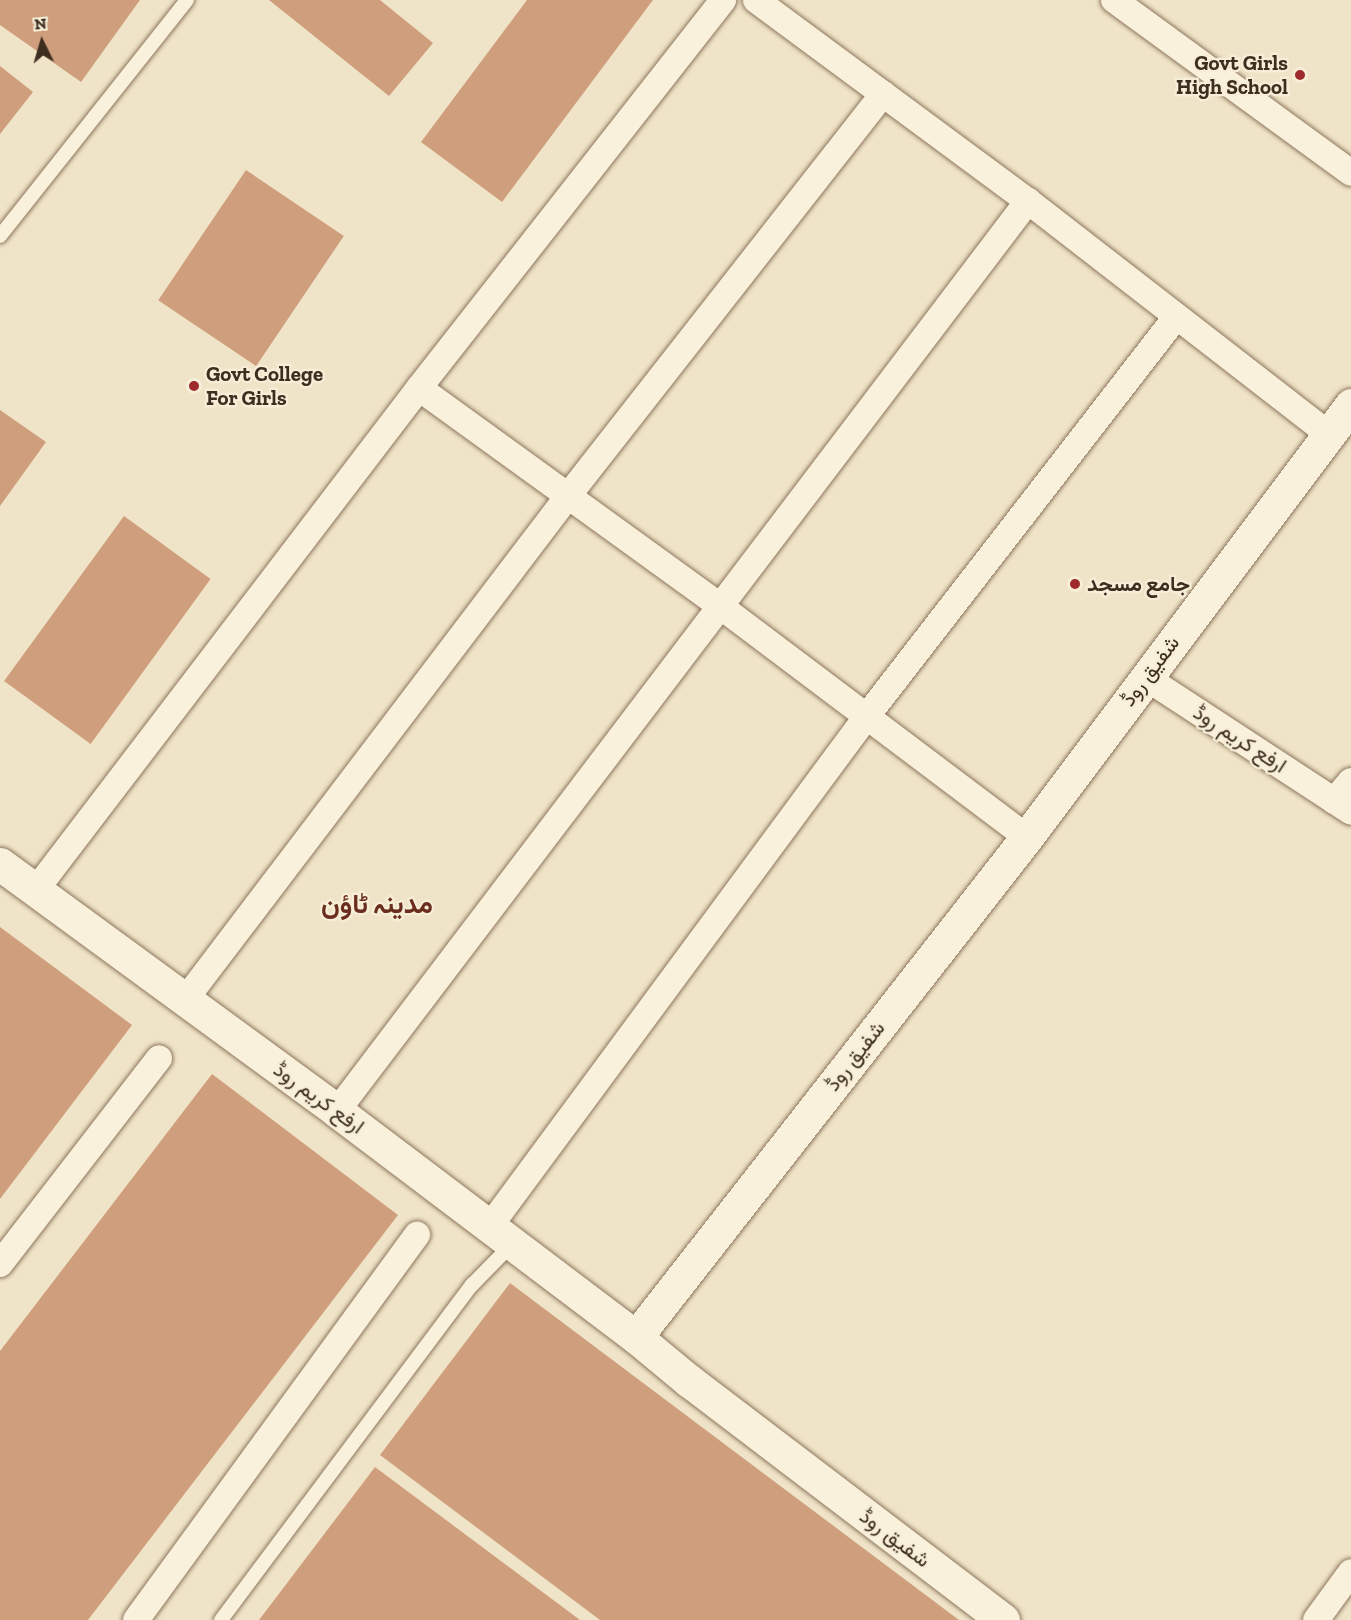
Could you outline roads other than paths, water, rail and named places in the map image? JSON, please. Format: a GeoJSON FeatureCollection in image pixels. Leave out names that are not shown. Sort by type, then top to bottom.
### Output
{"type":"FeatureCollection","features":[{"type":"Feature","properties":{"kind":"street"},"geometry":{"type":"LineString","coordinates":[[35,891],[419,388],[723,0]]}},
{"type":"Feature","properties":{"kind":"street"},"geometry":{"type":"LineString","coordinates":[[756,0],[1028,201],[1330,435]]}},
{"type":"Feature","properties":{"kind":"street"},"geometry":{"type":"LineString","coordinates":[[1114,0],[1351,173]]}},
{"type":"Feature","properties":{"kind":"street"},"geometry":{"type":"LineString","coordinates":[[185,1000],[568,496],[883,94]]}},
{"type":"Feature","properties":{"kind":"street"},"geometry":{"type":"LineString","coordinates":[[337,1111],[1028,201]]}},
{"type":"Feature","properties":{"kind":"street"},"geometry":{"type":"LineString","coordinates":[[501,1235],[867,716],[1176,317]]}},
{"type":"Feature","properties":{"kind":"street"},"geometry":{"type":"LineString","coordinates":[[419,388],[720,606],[1027,837]]}},
{"type":"Feature","properties":{"kind":"street","name":"شفیق روڈ"},"geometry":{"type":"LineString","coordinates":[[1003,1620],[689,1381],[636,1336],[1027,837],[1351,405]]}},
{"type":"Feature","properties":{"kind":"street","name":"ارفع کریم روڈ"},"geometry":{"type":"LineString","coordinates":[[1145,677],[1343,806],[1351,781]]}},
{"type":"Feature","properties":{"kind":"street","name":"ارفع کریم روڈ"},"geometry":{"type":"LineString","coordinates":[[0,864],[337,1111],[636,1336]]}},
{"type":"Feature","properties":{"kind":"street"},"geometry":{"type":"LineString","coordinates":[[0,1264],[159,1058]]}},
{"type":"Feature","properties":{"kind":"street"},"geometry":{"type":"LineString","coordinates":[[136,1620],[417,1235]]}},
{"type":"Feature","properties":{"kind":"street"},"geometry":{"type":"LineString","coordinates":[[1316,1620],[1350,1575]]}},
{"type":"Feature","properties":{"kind":"lane"},"geometry":{"type":"LineString","coordinates":[[0,236],[187,0]]}},
{"type":"Feature","properties":{"kind":"lane"},"geometry":{"type":"LineString","coordinates":[[221,1620],[460,1301],[501,1235]]}},
{"type":"Feature","properties":{"kind":"place","name":"Govt Girls High School"},"geometry":{"type":"Point","coordinates":[1300,75]}},
{"type":"Feature","properties":{"kind":"place","name":"Govt College For Girls"},"geometry":{"type":"Point","coordinates":[194,386]}},
{"type":"Feature","properties":{"kind":"place","name":"جامع مسجد"},"geometry":{"type":"Point","coordinates":[1075,584]}},
{"type":"Feature","properties":{"kind":"district","name":"مدینہ ٹاؤن"},"geometry":{"type":"Point","coordinates":[377,905]}}]}
